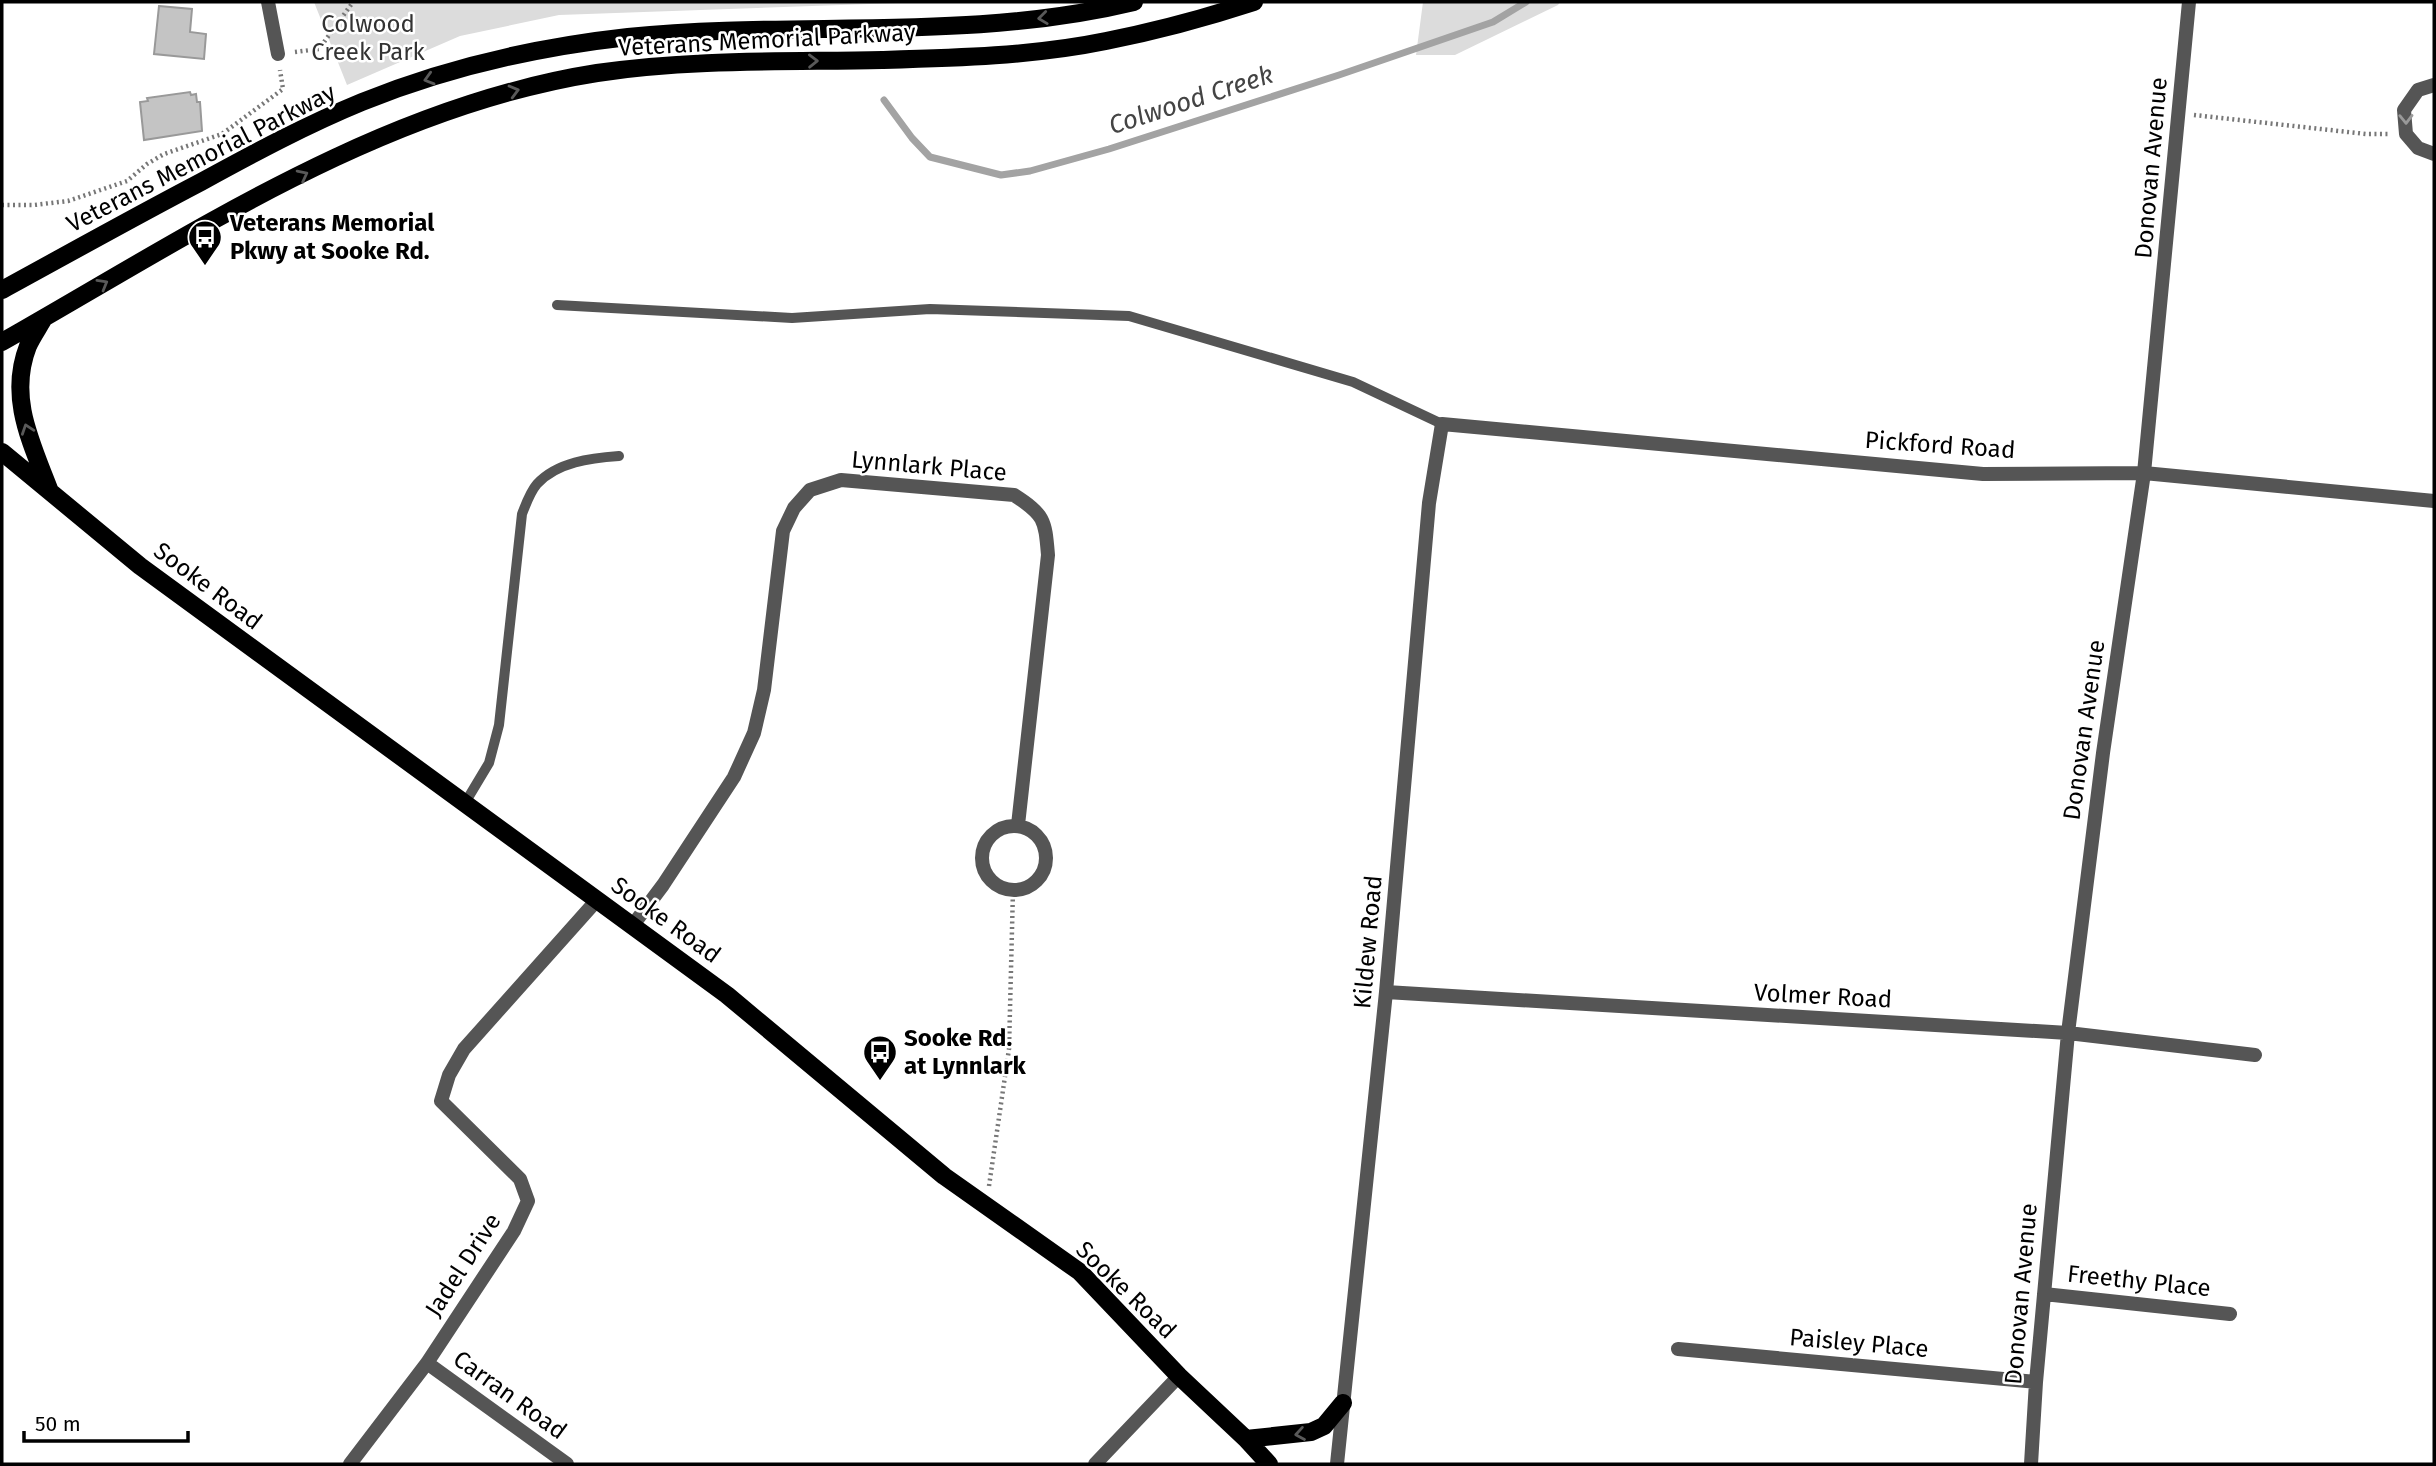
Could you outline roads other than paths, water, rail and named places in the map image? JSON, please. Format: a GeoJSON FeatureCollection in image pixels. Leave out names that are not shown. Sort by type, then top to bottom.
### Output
{"type":"FeatureCollection","features":[{"type":"Feature","properties":{"kind":"main road","name":"Veterans Memorial Parkway"},"geometry":{"type":"LineString","coordinates":[[2,290],[289,135],[396,90],[486,62],[626,37],[747,29],[866,30],[1011,22],[1100,10],[1134,2]]}},
{"type":"Feature","properties":{"kind":"main road","name":"Veterans Memorial Parkway"},"geometry":{"type":"LineString","coordinates":[[2,342],[209,223],[351,151],[416,122],[540,84],[598,73],[663,66],[885,60],[1018,53],[1116,39],[1195,21],[1254,2]]}},
{"type":"Feature","properties":{"kind":"main road"},"geometry":{"type":"LineString","coordinates":[[2,276],[60,258]]}},
{"type":"Feature","properties":{"kind":"main road"},"geometry":{"type":"LineString","coordinates":[[44,318],[28,346],[19,386],[23,422],[51,492]]}},
{"type":"Feature","properties":{"kind":"main road","name":"Sooke Road"},"geometry":{"type":"LineString","coordinates":[[2,452],[140,566],[727,995],[944,1176],[1080,1272],[1179,1376],[1246,1438],[1269,1464]]}},
{"type":"Feature","properties":{"kind":"main road"},"geometry":{"type":"LineString","coordinates":[[1246,1438],[1311,1432],[1324,1426],[1343,1403]]}},
{"type":"Feature","properties":{"kind":"street"},"geometry":{"type":"LineString","coordinates":[[268,2],[278,54]]}},
{"type":"Feature","properties":{"kind":"street","name":"Donovan Avenue"},"geometry":{"type":"LineString","coordinates":[[2031,1464],[2068,1033],[2103,753],[2144,473],[2189,2]]}},
{"type":"Feature","properties":{"kind":"street"},"geometry":{"type":"LineString","coordinates":[[2434,85],[2418,90],[2404,110],[2406,134],[2418,148],[2434,154]]}},
{"type":"Feature","properties":{"kind":"street","name":"Pickford Road"},"geometry":{"type":"LineString","coordinates":[[1442,424],[1983,474],[2144,473],[2434,501]]}},
{"type":"Feature","properties":{"kind":"street","name":"Kildew Road"},"geometry":{"type":"LineString","coordinates":[[1338,1464],[1386,992],[1429,503],[1442,424]]}},
{"type":"Feature","properties":{"kind":"street","name":"Lynnlark Place"},"geometry":{"type":"LineString","coordinates":[[633,925],[663,885],[734,777],[754,733],[764,690],[783,531],[794,508],[810,490],[841,480],[1014,495],[1036,509],[1045,526],[1048,555],[1018,825]]}},
{"type":"Feature","properties":{"kind":"street"},"geometry":{"type":"LineString","coordinates":[[1018,825],[1031,830],[1041,839],[1046,853],[1045,867],[1039,879],[1027,888],[1013,891],[999,887],[988,877],[982,863],[983,848],[990,835],[1003,827],[1018,825]]}},
{"type":"Feature","properties":{"kind":"street","name":"Jadel Drive"},"geometry":{"type":"LineString","coordinates":[[350,1464],[426,1363],[514,1231],[528,1201],[520,1179],[441,1101],[449,1074],[464,1049],[597,900]]}},
{"type":"Feature","properties":{"kind":"street","name":"Volmer Road"},"geometry":{"type":"LineString","coordinates":[[1386,992],[2068,1033],[2255,1055]]}},
{"type":"Feature","properties":{"kind":"street","name":"Freethy Place"},"geometry":{"type":"LineString","coordinates":[[2044,1294],[2230,1314]]}},
{"type":"Feature","properties":{"kind":"street","name":"Paisley Place"},"geometry":{"type":"LineString","coordinates":[[1678,1349],[2036,1382]]}},
{"type":"Feature","properties":{"kind":"street","name":"Carran Road"},"geometry":{"type":"LineString","coordinates":[[426,1363],[567,1464]]}},
{"type":"Feature","properties":{"kind":"street"},"geometry":{"type":"LineString","coordinates":[[1095,1464],[1179,1376]]}},
{"type":"Feature","properties":{"kind":"lane"},"geometry":{"type":"LineString","coordinates":[[557,305],[792,318],[930,309],[1129,316],[1353,382],[1442,424]]}},
{"type":"Feature","properties":{"kind":"lane"},"geometry":{"type":"LineString","coordinates":[[465,803],[484,772],[497,736],[522,514],[530,495],[537,484],[558,468],[619,456]]}},
{"type":"Feature","properties":{"kind":"waterway","name":"Colwood Creek"},"geometry":{"type":"LineString","coordinates":[[884,100],[930,157],[1001,175],[1030,171],[1109,149],[1339,75],[1493,22],[1526,2]]}},
{"type":"Feature","properties":{"kind":"place","name":"Veterans Memorial Pkwy at Sooke Rd."},"geometry":{"type":"Point","coordinates":[205,267]}},
{"type":"Feature","properties":{"kind":"place","name":"Sooke Rd. at Lynnlark"},"geometry":{"type":"Point","coordinates":[880,1082]}},
{"type":"Feature","properties":{"kind":"park label","name":"Colwood Creek Park"},"geometry":{"type":"Point","coordinates":[368,38]}}]}
